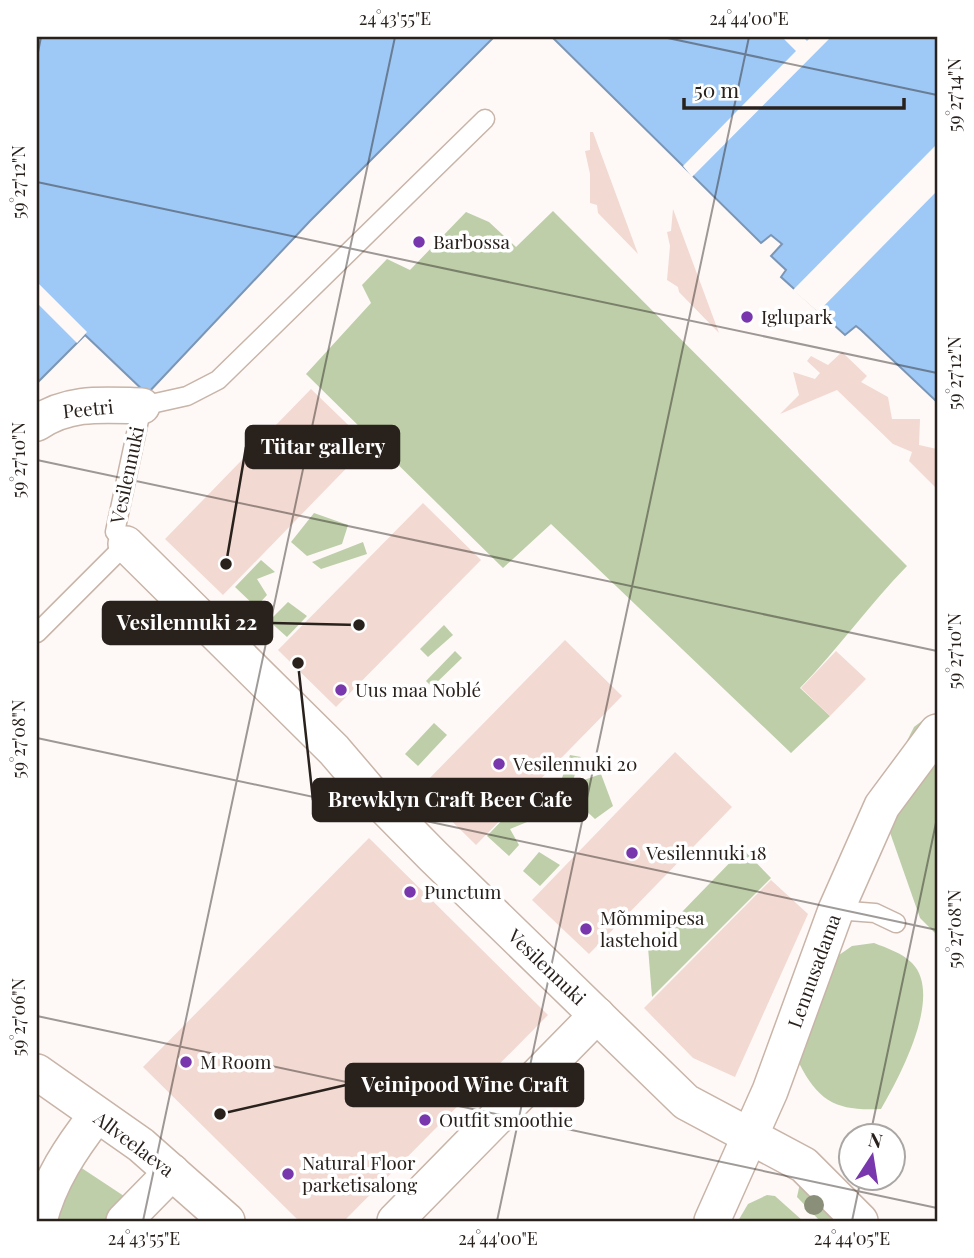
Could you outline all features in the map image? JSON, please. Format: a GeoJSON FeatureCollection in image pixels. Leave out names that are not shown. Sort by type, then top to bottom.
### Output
{"type":"FeatureCollection","features":[{"type":"Feature","properties":{"kind":"street","name":"Peetri"},"geometry":{"type":"LineString","coordinates":[[37,423],[57,410],[101,405],[142,406]]}},
{"type":"Feature","properties":{"kind":"street","name":"Vesilennuki"},"geometry":{"type":"LineString","coordinates":[[126,544],[334,750],[369,791],[433,856],[686,1102],[750,1133],[804,1165],[860,1221]]}},
{"type":"Feature","properties":{"kind":"street","name":"Lennusadama"},"geometry":{"type":"LineString","coordinates":[[712,1221],[770,1091],[836,910],[882,806],[937,732]]}},
{"type":"Feature","properties":{"kind":"street"},"geometry":{"type":"LineString","coordinates":[[395,1221],[597,1015]]}},
{"type":"Feature","properties":{"kind":"street","name":"Allveelaeva"},"geometry":{"type":"LineString","coordinates":[[37,1072],[96,1116],[141,1145],[227,1221]]}},
{"type":"Feature","properties":{"kind":"street"},"geometry":{"type":"LineString","coordinates":[[39,1221],[48,1192],[71,1148],[96,1116]]}},
{"type":"Feature","properties":{"kind":"street"},"geometry":{"type":"LineString","coordinates":[[124,1221],[172,1172]]}},
{"type":"Feature","properties":{"kind":"lane"},"geometry":{"type":"LineString","coordinates":[[142,406],[187,396],[218,380],[485,119]]}},
{"type":"Feature","properties":{"kind":"lane","name":"Vesilennuki"},"geometry":{"type":"LineString","coordinates":[[126,544],[114,532],[142,406]]}},
{"type":"Feature","properties":{"kind":"lane"},"geometry":{"type":"LineString","coordinates":[[37,633],[126,544]]}},
{"type":"Feature","properties":{"kind":"lane"},"geometry":{"type":"LineString","coordinates":[[836,910],[875,913],[896,923]]}},
{"type":"Feature","properties":{"kind":"green space"},"geometry":{"type":"Polygon","coordinates":[[[553,211],[907,566],[800,688],[830,716],[791,753],[551,524],[503,568],[306,374],[371,303],[362,285],[387,259],[410,270],[466,212],[489,222],[516,247],[553,211]]]}},
{"type":"Feature","properties":{"kind":"green space"},"geometry":{"type":"Polygon","coordinates":[[[314,513],[348,525],[342,544],[307,556],[291,542],[314,513]]]}},
{"type":"Feature","properties":{"kind":"green space"},"geometry":{"type":"Polygon","coordinates":[[[363,542],[367,554],[321,569],[312,562],[363,542]]]}},
{"type":"Feature","properties":{"kind":"green space"},"geometry":{"type":"Polygon","coordinates":[[[261,560],[275,572],[257,579],[267,595],[256,607],[235,587],[261,560]]]}},
{"type":"Feature","properties":{"kind":"green space"},"geometry":{"type":"Polygon","coordinates":[[[288,602],[307,616],[287,637],[269,621],[288,602]]]}},
{"type":"Feature","properties":{"kind":"green space"},"geometry":{"type":"Polygon","coordinates":[[[444,625],[453,635],[428,657],[420,649],[444,625]]]}},
{"type":"Feature","properties":{"kind":"green space"},"geometry":{"type":"Polygon","coordinates":[[[455,651],[462,658],[432,687],[426,681],[455,651]]]}},
{"type":"Feature","properties":{"kind":"green space"},"geometry":{"type":"Polygon","coordinates":[[[927,717],[937,718],[937,935],[920,918],[887,824],[883,788],[914,727],[927,717]]]}},
{"type":"Feature","properties":{"kind":"green space"},"geometry":{"type":"Polygon","coordinates":[[[434,723],[447,735],[418,766],[405,754],[434,723]]]}},
{"type":"Feature","properties":{"kind":"green space"},"geometry":{"type":"Polygon","coordinates":[[[570,755],[581,757],[563,809],[554,801],[570,755]]]}},
{"type":"Feature","properties":{"kind":"green space"},"geometry":{"type":"Polygon","coordinates":[[[601,774],[613,806],[595,819],[581,806],[575,821],[570,814],[581,781],[601,774]]]}},
{"type":"Feature","properties":{"kind":"green space"},"geometry":{"type":"Polygon","coordinates":[[[513,809],[527,822],[510,829],[519,845],[509,856],[487,836],[513,809]]]}},
{"type":"Feature","properties":{"kind":"green space"},"geometry":{"type":"Polygon","coordinates":[[[743,849],[771,878],[652,997],[648,947],[743,849]]]}},
{"type":"Feature","properties":{"kind":"green space"},"geometry":{"type":"Polygon","coordinates":[[[539,852],[560,865],[540,886],[523,871],[539,852]]]}},
{"type":"Feature","properties":{"kind":"green space"},"geometry":{"type":"Polygon","coordinates":[[[874,943],[912,963],[921,977],[921,1015],[907,1058],[881,1109],[853,1108],[841,1106],[822,1096],[799,1063],[839,955],[852,946],[874,943]]]}},
{"type":"Feature","properties":{"kind":"green space"},"geometry":{"type":"Polygon","coordinates":[[[77,1165],[130,1200],[108,1221],[54,1221],[77,1165]]]}},
{"type":"Feature","properties":{"kind":"green space"},"geometry":{"type":"Polygon","coordinates":[[[800,1183],[838,1221],[820,1221],[797,1197],[800,1183]]]}},
{"type":"Feature","properties":{"kind":"green space"},"geometry":{"type":"Polygon","coordinates":[[[767,1195],[775,1196],[803,1221],[738,1221],[748,1204],[767,1195]]]}},
{"type":"Feature","properties":{"kind":"water"},"geometry":{"type":"Polygon","coordinates":[[[37,37],[494,37],[310,221],[147,394],[85,335],[37,383],[37,37]]]}},
{"type":"Feature","properties":{"kind":"water"},"geometry":{"type":"Polygon","coordinates":[[[552,37],[937,37],[937,402],[861,330],[856,326],[845,335],[781,277],[786,270],[771,256],[782,244],[771,235],[761,243],[552,37]]]}},
{"type":"Feature","properties":{"kind":"pier"},"geometry":{"type":"Polygon","coordinates":[[[782,37],[803,37],[807,41],[811,37],[831,37],[692,177],[683,166],[796,51],[782,37]]]}},
{"type":"Feature","properties":{"kind":"pier"},"geometry":{"type":"Polygon","coordinates":[[[937,144],[937,191],[818,312],[793,290],[937,144]]]}},
{"type":"Feature","properties":{"kind":"pier"},"geometry":{"type":"Polygon","coordinates":[[[37,282],[87,332],[77,343],[37,303],[37,282]]]}},
{"type":"Feature","properties":{"kind":"building"},"geometry":{"type":"Polygon","coordinates":[[[590,132],[593,132],[638,254],[598,213],[597,205],[590,203],[590,174],[585,151],[590,150],[590,132]]]}},
{"type":"Feature","properties":{"kind":"building"},"geometry":{"type":"Polygon","coordinates":[[[673,209],[719,333],[679,292],[678,287],[667,280],[670,246],[667,232],[671,231],[673,209]]]}},
{"type":"Feature","properties":{"kind":"building"},"geometry":{"type":"Polygon","coordinates":[[[842,352],[867,376],[861,382],[888,397],[892,419],[920,419],[919,445],[937,449],[937,489],[909,461],[912,452],[893,444],[837,390],[780,414],[799,395],[793,372],[815,379],[820,373],[807,361],[811,356],[828,365],[842,352]]]}},
{"type":"Feature","properties":{"kind":"building"},"geometry":{"type":"Polygon","coordinates":[[[311,389],[369,445],[223,595],[165,539],[311,389]]]}},
{"type":"Feature","properties":{"kind":"building"},"geometry":{"type":"Polygon","coordinates":[[[423,503],[481,560],[336,707],[278,650],[423,503]]]}},
{"type":"Feature","properties":{"kind":"building","name":"Vesilennuki 20"},"geometry":{"type":"Polygon","coordinates":[[[565,640],[622,696],[476,845],[419,789],[565,640]]]}},
{"type":"Feature","properties":{"kind":"building"},"geometry":{"type":"Polygon","coordinates":[[[836,651],[866,679],[830,716],[801,688],[836,651]]]}},
{"type":"Feature","properties":{"kind":"building","name":"Vesilennuki 18"},"geometry":{"type":"Polygon","coordinates":[[[675,752],[732,807],[589,954],[532,900],[675,752]]]}},
{"type":"Feature","properties":{"kind":"building"},"geometry":{"type":"Polygon","coordinates":[[[369,838],[548,1015],[344,1221],[299,1221],[143,1067],[369,838]]]}},
{"type":"Feature","properties":{"kind":"building"},"geometry":{"type":"Polygon","coordinates":[[[771,880],[808,914],[735,1077],[693,1058],[644,1008],[771,880]]]}},
{"type":"Feature","properties":{"kind":"place","name":"Barbossa"},"geometry":{"type":"Point","coordinates":[419,242]}},
{"type":"Feature","properties":{"kind":"place","name":"Iglupark"},"geometry":{"type":"Point","coordinates":[747,317]}},
{"type":"Feature","properties":{"kind":"place","name":"Tütar gallery"},"geometry":{"type":"Point","coordinates":[226,564]}},
{"type":"Feature","properties":{"kind":"place","name":"Vesilennuki 22"},"geometry":{"type":"Point","coordinates":[359,625]}},
{"type":"Feature","properties":{"kind":"place","name":"Brewklyn Craft Beer Cafe"},"geometry":{"type":"Point","coordinates":[298,663]}},
{"type":"Feature","properties":{"kind":"place","name":"Uus maa Noblé"},"geometry":{"type":"Point","coordinates":[341,690]}},
{"type":"Feature","properties":{"kind":"place","name":"Vesilennuki 20"},"geometry":{"type":"Point","coordinates":[499,764]}},
{"type":"Feature","properties":{"kind":"place","name":"Vesilennuki 18"},"geometry":{"type":"Point","coordinates":[632,853]}},
{"type":"Feature","properties":{"kind":"place","name":"Punctum"},"geometry":{"type":"Point","coordinates":[410,892]}},
{"type":"Feature","properties":{"kind":"place","name":"Mõmmipesa lastehoid"},"geometry":{"type":"Point","coordinates":[586,929]}},
{"type":"Feature","properties":{"kind":"place","name":"M Room"},"geometry":{"type":"Point","coordinates":[186,1062]}},
{"type":"Feature","properties":{"kind":"place","name":"Veinipood Wine Craft"},"geometry":{"type":"Point","coordinates":[220,1114]}},
{"type":"Feature","properties":{"kind":"place","name":"Outfit smoothie"},"geometry":{"type":"Point","coordinates":[425,1120]}},
{"type":"Feature","properties":{"kind":"place","name":"Natural Floor parketisalong"},"geometry":{"type":"Point","coordinates":[288,1174]}}]}
